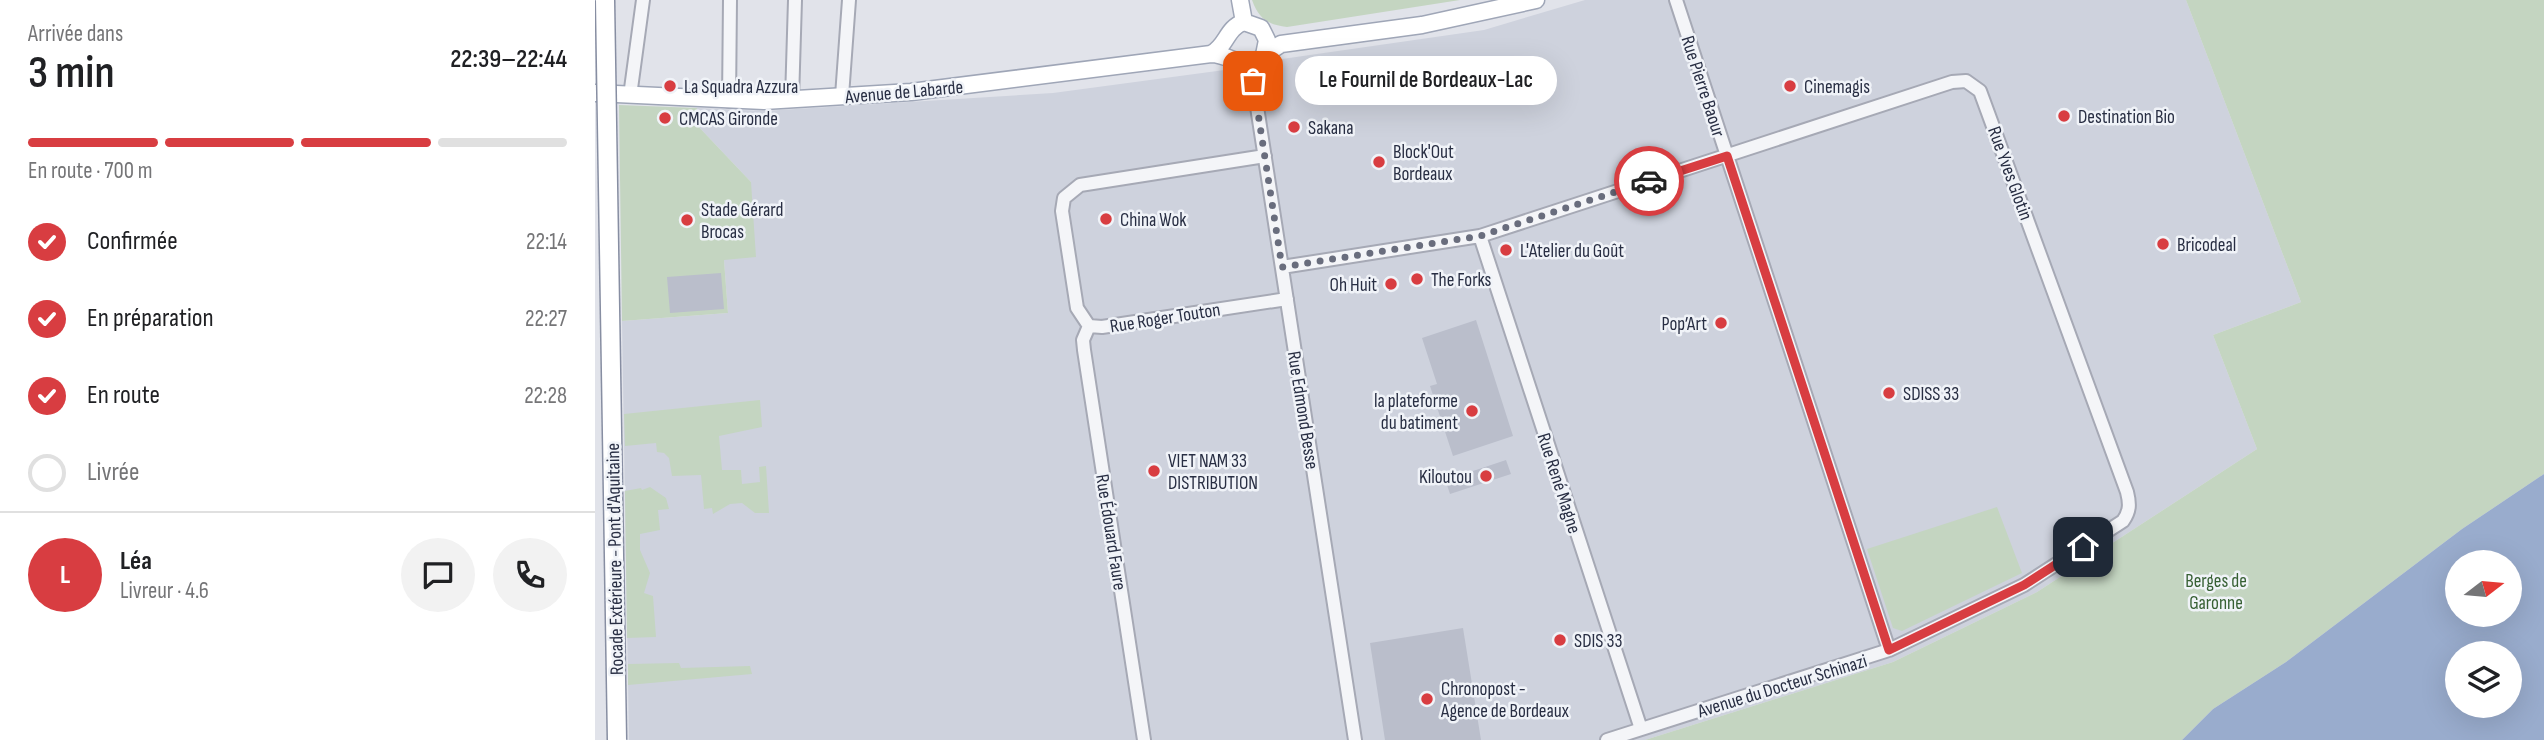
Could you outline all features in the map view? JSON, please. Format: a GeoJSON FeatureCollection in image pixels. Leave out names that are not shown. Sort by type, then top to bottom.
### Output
{"type":"FeatureCollection","features":[{"type":"Feature","properties":{"kind":"highway","name":"Rocade Extérieure - Pont d'Aquitaine"},"geometry":{"type":"LineString","coordinates":[[605,0],[617,740]]}},
{"type":"Feature","properties":{"kind":"highway"},"geometry":{"type":"LineString","coordinates":[[595,65],[606,740]]}},
{"type":"Feature","properties":{"kind":"main road"},"geometry":{"type":"LineString","coordinates":[[1240,0],[1244,22]]}},
{"type":"Feature","properties":{"kind":"main road"},"geometry":{"type":"LineString","coordinates":[[1248,60],[1280,44],[1422,25],[1536,0]]}},
{"type":"Feature","properties":{"kind":"main road"},"geometry":{"type":"LineString","coordinates":[[1212,54],[1220,48],[1234,26],[1244,22],[1257,25],[1280,44]]}},
{"type":"Feature","properties":{"kind":"main road"},"geometry":{"type":"LineString","coordinates":[[1248,60],[1268,45],[1266,35]]}},
{"type":"Feature","properties":{"kind":"main road"},"geometry":{"type":"LineString","coordinates":[[1226,39],[1226,50],[1248,60]]}},
{"type":"Feature","properties":{"kind":"main road","name":"Avenue de Labarde"},"geometry":{"type":"LineString","coordinates":[[595,93],[729,100],[792,100],[911,92],[1212,54],[1248,60]]}},
{"type":"Feature","properties":{"kind":"street"},"geometry":{"type":"LineString","coordinates":[[630,96],[643,0]]}},
{"type":"Feature","properties":{"kind":"street"},"geometry":{"type":"LineString","coordinates":[[729,100],[730,0]]}},
{"type":"Feature","properties":{"kind":"street"},"geometry":{"type":"LineString","coordinates":[[792,100],[795,0]]}},
{"type":"Feature","properties":{"kind":"street"},"geometry":{"type":"LineString","coordinates":[[842,96],[849,0]]}},
{"type":"Feature","properties":{"kind":"street","name":"Rue Pierre Baour"},"geometry":{"type":"LineString","coordinates":[[1676,0],[1889,650]]}},
{"type":"Feature","properties":{"kind":"street","name":"Rue Edmond Besse"},"geometry":{"type":"LineString","coordinates":[[1248,60],[1355,740]]}},
{"type":"Feature","properties":{"kind":"street","name":"Rue Yves Glotin"},"geometry":{"type":"LineString","coordinates":[[1727,156],[1959,80],[1976,86],[1983,96],[2123,482],[2130,509]]}},
{"type":"Feature","properties":{"kind":"street","name":"Rue Roger Touton"},"geometry":{"type":"LineString","coordinates":[[1265,156],[1080,186],[1068,192],[1062,204],[1064,224],[1077,308],[1089,326],[1102,327],[1287,299]]}},
{"type":"Feature","properties":{"kind":"street"},"geometry":{"type":"LineString","coordinates":[[1282,267],[1480,236],[1727,156]]}},
{"type":"Feature","properties":{"kind":"street","name":"Rue René Magne"},"geometry":{"type":"LineString","coordinates":[[1480,236],[1641,729]]}},
{"type":"Feature","properties":{"kind":"street","name":"Rue Édouard Faure"},"geometry":{"type":"LineString","coordinates":[[1089,326],[1083,340],[1084,350],[1144,740]]}},
{"type":"Feature","properties":{"kind":"street","name":"Avenue du Docteur Schinazi"},"geometry":{"type":"LineString","coordinates":[[1607,740],[1889,650],[2024,585],[2123,521],[2130,509]]}},
{"type":"Feature","properties":{"kind":"shaded area"},"geometry":{"type":"Polygon","coordinates":[[[1585,0],[2186,0],[2301,302],[2213,335],[2257,449],[2037,592],[1893,662],[1645,740],[629,740],[622,321],[728,313],[724,260],[751,182],[696,124],[697,108],[764,111],[1053,93],[1232,69],[1240,75],[1263,69],[1268,61],[1484,30],[1585,0]]]}},
{"type":"Feature","properties":{"kind":"green space"},"geometry":{"type":"Polygon","coordinates":[[[1252,0],[1460,0],[1287,27],[1265,20],[1252,0]]]}},
{"type":"Feature","properties":{"kind":"green space","name":"Berges de Garonne"},"geometry":{"type":"Polygon","coordinates":[[[2186,0],[2544,0],[2544,474],[2462,529],[2286,662],[2213,709],[2182,740],[1645,740],[1893,662],[2037,592],[2257,449],[2213,335],[2301,302],[2186,0]]]}},
{"type":"Feature","properties":{"kind":"green space","name":"Stade Gérard Brocas"},"geometry":{"type":"Polygon","coordinates":[[[619,105],[697,108],[696,124],[751,182],[756,257],[724,260],[728,313],[622,321],[619,105]]]}},
{"type":"Feature","properties":{"kind":"green space"},"geometry":{"type":"Polygon","coordinates":[[[760,400],[762,427],[719,436],[722,470],[741,470],[742,484],[760,482],[759,467],[766,466],[769,513],[755,513],[742,503],[730,504],[713,514],[712,508],[704,509],[701,475],[672,476],[669,458],[664,453],[657,452],[656,443],[625,446],[624,414],[760,400]]]}},
{"type":"Feature","properties":{"kind":"green space"},"geometry":{"type":"Polygon","coordinates":[[[650,487],[666,498],[669,509],[658,510],[660,530],[640,534],[640,550],[650,573],[644,593],[653,596],[656,637],[627,638],[625,491],[650,487]]]}},
{"type":"Feature","properties":{"kind":"green space"},"geometry":{"type":"Polygon","coordinates":[[[1997,507],[2022,573],[1902,631],[1893,628],[1867,549],[1997,507]]]}},
{"type":"Feature","properties":{"kind":"green space"},"geometry":{"type":"Polygon","coordinates":[[[679,663],[681,668],[750,666],[752,674],[628,685],[628,664],[679,663]]]}},
{"type":"Feature","properties":{"kind":"water"},"geometry":{"type":"Polygon","coordinates":[[[2544,474],[2544,740],[2182,740],[2213,709],[2286,662],[2462,529],[2544,474]]]}},
{"type":"Feature","properties":{"kind":"building","name":"Stade Gérard Brocas"},"geometry":{"type":"Polygon","coordinates":[[[721,273],[724,309],[670,313],[667,277],[721,273]]]}},
{"type":"Feature","properties":{"kind":"building","name":"la plateforme du batiment"},"geometry":{"type":"Polygon","coordinates":[[[1476,320],[1513,436],[1453,456],[1430,386],[1437,384],[1422,338],[1476,320]]]}},
{"type":"Feature","properties":{"kind":"building","name":"Kiloutou"},"geometry":{"type":"Polygon","coordinates":[[[1506,460],[1511,474],[1450,494],[1447,485],[1468,478],[1467,473],[1506,460]]]}},
{"type":"Feature","properties":{"kind":"building","name":"Chronopost - Agence de Bordeaux"},"geometry":{"type":"Polygon","coordinates":[[[1463,628],[1481,740],[1385,740],[1370,643],[1463,628]]]}},
{"type":"Feature","properties":{"kind":"way so far"},"geometry":{"type":"LineString","coordinates":[[1253,81],[1282,267],[1480,236],[1649,181]]}},
{"type":"Feature","properties":{"kind":"place","name":"Le Fournil de Bordeaux-Lac"},"geometry":{"type":"Point","coordinates":[1253,81]}},
{"type":"Feature","properties":{"kind":"place","name":"La Squadra Azzura"},"geometry":{"type":"Point","coordinates":[670,86]}},
{"type":"Feature","properties":{"kind":"place","name":"Cinemagis"},"geometry":{"type":"Point","coordinates":[1790,86]}},
{"type":"Feature","properties":{"kind":"place","name":"Destination Bio"},"geometry":{"type":"Point","coordinates":[2064,116]}},
{"type":"Feature","properties":{"kind":"place","name":"CMCAS Gironde"},"geometry":{"type":"Point","coordinates":[665,118]}},
{"type":"Feature","properties":{"kind":"place","name":"Sakana"},"geometry":{"type":"Point","coordinates":[1294,127]}},
{"type":"Feature","properties":{"kind":"place","name":"Block'Out Bordeaux"},"geometry":{"type":"Point","coordinates":[1379,162]}},
{"type":"Feature","properties":{"kind":"place","name":"China Wok"},"geometry":{"type":"Point","coordinates":[1106,219]}},
{"type":"Feature","properties":{"kind":"place","name":"Stade Gérard Brocas"},"geometry":{"type":"Point","coordinates":[687,220]}},
{"type":"Feature","properties":{"kind":"place","name":"Bricodeal"},"geometry":{"type":"Point","coordinates":[2163,244]}},
{"type":"Feature","properties":{"kind":"place","name":"L'Atelier du Goût"},"geometry":{"type":"Point","coordinates":[1506,250]}},
{"type":"Feature","properties":{"kind":"place","name":"The Forks"},"geometry":{"type":"Point","coordinates":[1417,279]}},
{"type":"Feature","properties":{"kind":"place","name":"Oh Huit"},"geometry":{"type":"Point","coordinates":[1391,284]}},
{"type":"Feature","properties":{"kind":"place","name":"Pop’Art"},"geometry":{"type":"Point","coordinates":[1721,323]}},
{"type":"Feature","properties":{"kind":"place","name":"SDISS 33"},"geometry":{"type":"Point","coordinates":[1889,393]}},
{"type":"Feature","properties":{"kind":"place","name":"la plateforme du batiment"},"geometry":{"type":"Point","coordinates":[1472,411]}},
{"type":"Feature","properties":{"kind":"place","name":"VIET NAM 33 DISTRIBUTION"},"geometry":{"type":"Point","coordinates":[1154,471]}},
{"type":"Feature","properties":{"kind":"place","name":"Kiloutou"},"geometry":{"type":"Point","coordinates":[1486,476]}},
{"type":"Feature","properties":{"kind":"place","name":"SDIS 33"},"geometry":{"type":"Point","coordinates":[1560,640]}},
{"type":"Feature","properties":{"kind":"place","name":"Chronopost - Agence de Bordeaux"},"geometry":{"type":"Point","coordinates":[1427,699]}},
{"type":"Feature","properties":{"kind":"route"},"geometry":{"type":"LineString","coordinates":[[1649,181],[1727,156],[1889,650],[2024,585],[2083,547]]}}]}
